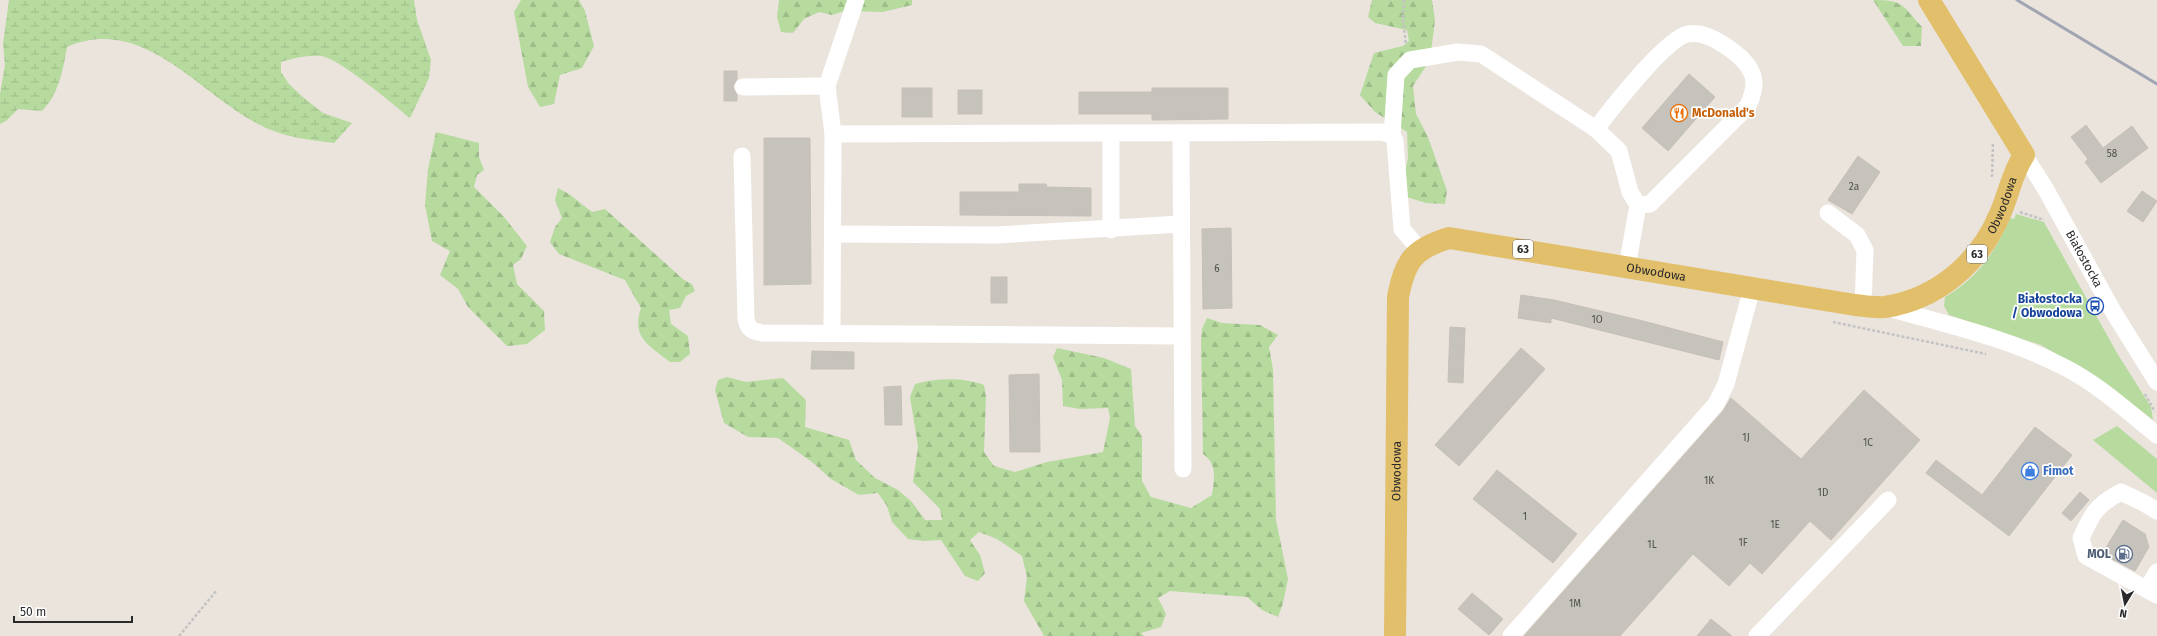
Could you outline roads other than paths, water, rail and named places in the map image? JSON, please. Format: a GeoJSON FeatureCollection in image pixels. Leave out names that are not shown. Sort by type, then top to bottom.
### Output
{"type":"FeatureCollection","features":[{"type":"Feature","properties":{"kind":"main road"},"geometry":{"type":"LineString","coordinates":[[1929,0],[2024,155]]}},
{"type":"Feature","properties":{"kind":"main road","name":"Obwodowa"},"geometry":{"type":"LineString","coordinates":[[1395,636],[1398,297],[1403,274],[1410,261],[1420,250],[1449,238],[1752,288],[1873,306],[1910,301],[1929,294],[1952,279],[1973,259],[1991,235],[2002,209],[2015,170],[2024,155]]}},
{"type":"Feature","properties":{"kind":"street"},"geometry":{"type":"LineString","coordinates":[[832,333],[833,134],[827,86],[856,0]]}},
{"type":"Feature","properties":{"kind":"street"},"geometry":{"type":"LineString","coordinates":[[1596,129],[1619,98],[1674,40],[1689,34],[1705,36],[1728,47],[1747,64],[1754,78],[1754,92],[1748,106],[1650,204],[1638,205]]}},
{"type":"Feature","properties":{"kind":"street"},"geometry":{"type":"LineString","coordinates":[[1420,250],[1402,229],[1399,167],[1395,141],[1392,135],[1396,76],[1410,60],[1458,52],[1481,54],[1596,129],[1619,151],[1630,192],[1638,205],[1627,267]]}},
{"type":"Feature","properties":{"kind":"street"},"geometry":{"type":"LineString","coordinates":[[743,87],[827,86]]}},
{"type":"Feature","properties":{"kind":"street"},"geometry":{"type":"LineString","coordinates":[[833,134],[1181,134],[1370,132],[1392,135]]}},
{"type":"Feature","properties":{"kind":"street"},"geometry":{"type":"LineString","coordinates":[[1111,133],[1111,230]]}},
{"type":"Feature","properties":{"kind":"street"},"geometry":{"type":"LineString","coordinates":[[1181,134],[1183,469]]}},
{"type":"Feature","properties":{"kind":"street","name":"Białostocka"},"geometry":{"type":"LineString","coordinates":[[2024,155],[2045,188],[2114,312],[2150,385]]}},
{"type":"Feature","properties":{"kind":"street"},"geometry":{"type":"LineString","coordinates":[[742,156],[747,326],[752,331],[762,333],[1182,336]]}},
{"type":"Feature","properties":{"kind":"street"},"geometry":{"type":"LineString","coordinates":[[1828,213],[1857,235],[1865,250],[1873,306],[1992,338],[2064,367],[2124,407],[2157,435]]}},
{"type":"Feature","properties":{"kind":"street"},"geometry":{"type":"LineString","coordinates":[[833,234],[996,235],[1111,230],[1181,224]]}},
{"type":"Feature","properties":{"kind":"street"},"geometry":{"type":"LineString","coordinates":[[1511,636],[1716,404],[1726,384],[1752,288]]}},
{"type":"Feature","properties":{"kind":"street"},"geometry":{"type":"LineString","coordinates":[[2157,511],[2121,492],[2104,500],[2091,517],[2081,538],[2086,556],[2152,592],[2157,572]]}},
{"type":"Feature","properties":{"kind":"street"},"geometry":{"type":"LineString","coordinates":[[1757,636],[1888,500]]}},
{"type":"Feature","properties":{"kind":"railway"},"geometry":{"type":"LineString","coordinates":[[2017,0],[2157,84]]}},
{"type":"Feature","properties":{"kind":"place","name":"McDonald's"},"geometry":{"type":"Point","coordinates":[1679,113]}},
{"type":"Feature","properties":{"kind":"place","name":"Białostocka / Obwodowa"},"geometry":{"type":"Point","coordinates":[2095,306]}},
{"type":"Feature","properties":{"kind":"place","name":"Fimot"},"geometry":{"type":"Point","coordinates":[2030,471]}},
{"type":"Feature","properties":{"kind":"place","name":"MOL"},"geometry":{"type":"Point","coordinates":[2124,554]}}]}
